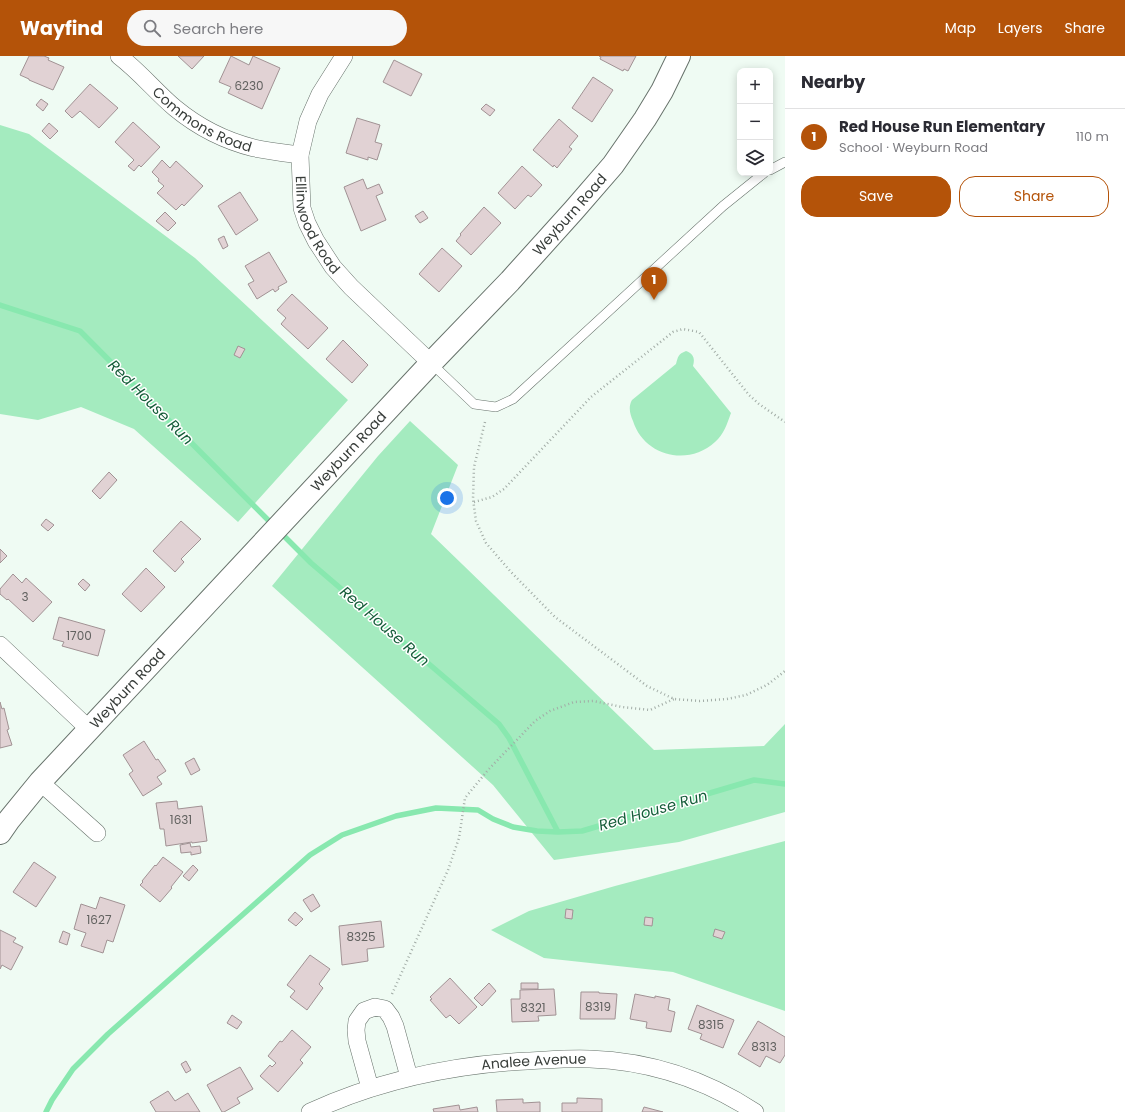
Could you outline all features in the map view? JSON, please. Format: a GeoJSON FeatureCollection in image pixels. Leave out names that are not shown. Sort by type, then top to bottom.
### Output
{"type":"FeatureCollection","features":[{"type":"Feature","properties":{"kind":"street","name":"Commons Road"},"geometry":{"type":"LineString","coordinates":[[120,56],[176,108],[208,131],[254,148],[300,155]]}},
{"type":"Feature","properties":{"kind":"street","name":"Ellinwood Road"},"geometry":{"type":"LineString","coordinates":[[344,56],[320,94],[308,121],[300,155],[302,208],[307,223],[333,267],[431,363]]}},
{"type":"Feature","properties":{"kind":"street","name":"Weyburn Road"},"geometry":{"type":"LineString","coordinates":[[0,833],[40,782],[431,363],[510,281],[613,165],[645,119],[662,91],[679,56]]}},
{"type":"Feature","properties":{"kind":"street"},"geometry":{"type":"LineString","coordinates":[[0,645],[89,729]]}},
{"type":"Feature","properties":{"kind":"street"},"geometry":{"type":"LineString","coordinates":[[40,782],[97,833]]}},
{"type":"Feature","properties":{"kind":"street"},"geometry":{"type":"LineString","coordinates":[[370,1088],[357,1041],[356,1030],[357,1021],[364,1011],[375,1007],[385,1009],[391,1017],[395,1026],[408,1077]]}},
{"type":"Feature","properties":{"kind":"street","name":"Analee Avenue"},"geometry":{"type":"LineString","coordinates":[[310,1112],[370,1088],[433,1071],[506,1062],[590,1059],[644,1065],[667,1071],[714,1089],[738,1101],[755,1112]]}},
{"type":"Feature","properties":{"kind":"lane"},"geometry":{"type":"LineString","coordinates":[[773,168],[785,162]]}},
{"type":"Feature","properties":{"kind":"lane"},"geometry":{"type":"LineString","coordinates":[[431,363],[474,404],[496,407],[513,399],[723,206],[760,176]]}},
{"type":"Feature","properties":{"kind":"path"},"geometry":{"type":"LineString","coordinates":[[474,502],[492,497],[504,490],[591,397],[673,332],[682,329],[699,332],[749,395],[759,404],[785,422]]}},
{"type":"Feature","properties":{"kind":"path"},"geometry":{"type":"LineString","coordinates":[[485,422],[474,467],[474,502],[476,521],[486,543],[511,572],[555,617],[647,686],[674,699],[700,701],[727,699],[739,696],[767,685],[785,671]]}},
{"type":"Feature","properties":{"kind":"path"},"geometry":{"type":"LineString","coordinates":[[385,1009],[448,870],[460,838],[465,798],[488,770],[535,721],[550,712],[574,702],[593,701],[622,707],[650,710],[674,699]]}},
{"type":"Feature","properties":{"kind":"green space"},"geometry":{"type":"Polygon","coordinates":[[[0,125],[29,134],[195,258],[348,400],[238,522],[134,429],[81,407],[38,420],[0,414],[0,125]]]}},
{"type":"Feature","properties":{"kind":"green space"},"geometry":{"type":"Polygon","coordinates":[[[686,351],[693,357],[693,366],[731,413],[727,425],[715,442],[704,450],[680,456],[657,450],[647,443],[639,433],[630,413],[630,408],[632,400],[676,364],[681,353],[686,351]]]}},
{"type":"Feature","properties":{"kind":"green space"},"geometry":{"type":"Polygon","coordinates":[[[410,421],[458,465],[431,534],[654,750],[764,746],[785,724],[785,812],[679,842],[554,860],[493,785],[272,586],[378,456],[410,421]]]}},
{"type":"Feature","properties":{"kind":"green space"},"geometry":{"type":"Polygon","coordinates":[[[785,841],[785,1011],[673,972],[544,958],[491,930],[529,911],[615,886],[785,841]]]}},
{"type":"Feature","properties":{"kind":"building"},"geometry":{"type":"Polygon","coordinates":[[[29,56],[44,56],[49,58],[48,60],[64,67],[53,90],[20,75],[29,56]]]}},
{"type":"Feature","properties":{"kind":"building"},"geometry":{"type":"Polygon","coordinates":[[[178,56],[204,56],[192,69],[178,56]]]}},
{"type":"Feature","properties":{"kind":"building"},"geometry":{"type":"Polygon","coordinates":[[[231,56],[249,65],[253,56],[280,68],[262,109],[228,93],[231,87],[219,82],[231,56]]]}},
{"type":"Feature","properties":{"kind":"building"},"geometry":{"type":"Polygon","coordinates":[[[599,56],[636,56],[628,71],[624,69],[623,71],[600,59],[601,57],[599,56]]]}},
{"type":"Feature","properties":{"kind":"building"},"geometry":{"type":"Polygon","coordinates":[[[394,60],[422,74],[411,96],[383,82],[394,60]]]}},
{"type":"Feature","properties":{"kind":"building"},"geometry":{"type":"Polygon","coordinates":[[[593,77],[613,90],[592,122],[572,108],[593,77]]]}},
{"type":"Feature","properties":{"kind":"building"},"geometry":{"type":"Polygon","coordinates":[[[90,84],[118,108],[99,128],[80,111],[72,118],[65,111],[90,84]]]}},
{"type":"Feature","properties":{"kind":"building"},"geometry":{"type":"Polygon","coordinates":[[[41,99],[48,104],[43,111],[36,105],[41,99]]]}},
{"type":"Feature","properties":{"kind":"building"},"geometry":{"type":"Polygon","coordinates":[[[486,104],[495,110],[490,116],[481,109],[486,104]]]}},
{"type":"Feature","properties":{"kind":"building"},"geometry":{"type":"Polygon","coordinates":[[[357,118],[380,125],[375,142],[382,144],[377,160],[368,157],[368,160],[346,153],[357,118]]]}},
{"type":"Feature","properties":{"kind":"building"},"geometry":{"type":"Polygon","coordinates":[[[559,119],[578,136],[569,147],[572,149],[557,168],[554,165],[553,167],[533,150],[559,119]]]}},
{"type":"Feature","properties":{"kind":"building"},"geometry":{"type":"Polygon","coordinates":[[[133,122],[160,147],[141,167],[139,165],[134,171],[128,166],[134,160],[115,142],[133,122]]]}},
{"type":"Feature","properties":{"kind":"building"},"geometry":{"type":"Polygon","coordinates":[[[49,123],[58,131],[50,139],[42,131],[49,123]]]}},
{"type":"Feature","properties":{"kind":"building"},"geometry":{"type":"Polygon","coordinates":[[[162,160],[170,168],[176,161],[203,186],[184,206],[182,204],[176,210],[157,193],[164,186],[158,181],[159,179],[152,172],[162,160]]]}},
{"type":"Feature","properties":{"kind":"building"},"geometry":{"type":"Polygon","coordinates":[[[522,166],[542,185],[531,197],[528,195],[515,209],[498,193],[522,166]]]}},
{"type":"Feature","properties":{"kind":"building"},"geometry":{"type":"Polygon","coordinates":[[[363,179],[367,189],[379,184],[383,193],[376,196],[386,220],[361,231],[344,187],[363,179]]]}},
{"type":"Feature","properties":{"kind":"building"},"geometry":{"type":"Polygon","coordinates":[[[240,192],[258,220],[236,235],[218,206],[240,192]]]}},
{"type":"Feature","properties":{"kind":"building"},"geometry":{"type":"Polygon","coordinates":[[[484,207],[501,223],[471,255],[456,241],[461,235],[460,234],[484,207]]]}},
{"type":"Feature","properties":{"kind":"building"},"geometry":{"type":"Polygon","coordinates":[[[423,211],[428,218],[420,223],[415,216],[423,211]]]}},
{"type":"Feature","properties":{"kind":"building"},"geometry":{"type":"Polygon","coordinates":[[[165,212],[176,223],[168,231],[156,221],[165,212]]]}},
{"type":"Feature","properties":{"kind":"building"},"geometry":{"type":"Polygon","coordinates":[[[224,236],[228,246],[223,249],[218,239],[224,236]]]}},
{"type":"Feature","properties":{"kind":"building"},"geometry":{"type":"Polygon","coordinates":[[[442,248],[462,266],[439,292],[419,274],[442,248]]]}},
{"type":"Feature","properties":{"kind":"building"},"geometry":{"type":"Polygon","coordinates":[[[269,252],[287,282],[278,287],[279,289],[275,292],[273,289],[257,299],[248,284],[254,281],[245,266],[269,252]]]}},
{"type":"Feature","properties":{"kind":"building"},"geometry":{"type":"Polygon","coordinates":[[[292,294],[328,328],[308,349],[281,324],[286,318],[277,310],[292,294]]]}},
{"type":"Feature","properties":{"kind":"building"},"geometry":{"type":"Polygon","coordinates":[[[343,340],[368,365],[352,383],[326,359],[343,340]]]}},
{"type":"Feature","properties":{"kind":"building"},"geometry":{"type":"Polygon","coordinates":[[[238,346],[245,349],[240,358],[234,355],[238,346]]]}},
{"type":"Feature","properties":{"kind":"building"},"geometry":{"type":"Polygon","coordinates":[[[109,472],[117,480],[100,499],[92,491],[109,472]]]}},
{"type":"Feature","properties":{"kind":"building"},"geometry":{"type":"Polygon","coordinates":[[[46,519],[54,525],[48,531],[41,525],[46,519]]]}},
{"type":"Feature","properties":{"kind":"building"},"geometry":{"type":"Polygon","coordinates":[[[181,521],[201,539],[181,559],[184,562],[175,572],[153,551],[181,521]]]}},
{"type":"Feature","properties":{"kind":"building"},"geometry":{"type":"Polygon","coordinates":[[[0,549],[7,556],[0,563],[0,549]]]}},
{"type":"Feature","properties":{"kind":"building"},"geometry":{"type":"Polygon","coordinates":[[[146,568],[165,587],[141,612],[122,594],[146,568]]]}},
{"type":"Feature","properties":{"kind":"building"},"geometry":{"type":"Polygon","coordinates":[[[13,574],[22,583],[26,578],[52,602],[33,622],[8,599],[7,600],[0,594],[0,589],[13,574]]]}},
{"type":"Feature","properties":{"kind":"building"},"geometry":{"type":"Polygon","coordinates":[[[83,579],[90,585],[85,591],[78,584],[83,579]]]}},
{"type":"Feature","properties":{"kind":"building"},"geometry":{"type":"Polygon","coordinates":[[[59,617],[105,630],[98,656],[62,646],[64,642],[53,639],[59,617]]]}},
{"type":"Feature","properties":{"kind":"building"},"geometry":{"type":"Polygon","coordinates":[[[0,702],[2,709],[4,708],[9,729],[7,730],[12,745],[0,748],[0,702]]]}},
{"type":"Feature","properties":{"kind":"building"},"geometry":{"type":"Polygon","coordinates":[[[144,741],[156,760],[158,759],[166,771],[157,777],[162,784],[143,796],[129,774],[133,771],[123,755],[144,741]]]}},
{"type":"Feature","properties":{"kind":"building"},"geometry":{"type":"Polygon","coordinates":[[[194,758],[200,770],[191,775],[185,763],[194,758]]]}},
{"type":"Feature","properties":{"kind":"building"},"geometry":{"type":"Polygon","coordinates":[[[177,801],[178,809],[202,806],[207,841],[166,846],[164,829],[160,829],[156,803],[177,801]]]}},
{"type":"Feature","properties":{"kind":"building"},"geometry":{"type":"Polygon","coordinates":[[[190,843],[191,847],[200,846],[201,853],[191,855],[191,852],[181,853],[180,845],[190,843]]]}},
{"type":"Feature","properties":{"kind":"building"},"geometry":{"type":"Polygon","coordinates":[[[163,857],[183,872],[160,902],[140,885],[163,857]]]}},
{"type":"Feature","properties":{"kind":"building"},"geometry":{"type":"Polygon","coordinates":[[[34,862],[56,877],[36,907],[13,892],[34,862]]]}},
{"type":"Feature","properties":{"kind":"building"},"geometry":{"type":"Polygon","coordinates":[[[193,865],[198,870],[189,881],[183,876],[193,865]]]}},
{"type":"Feature","properties":{"kind":"building"},"geometry":{"type":"Polygon","coordinates":[[[313,894],[320,906],[311,912],[303,900],[313,894]]]}},
{"type":"Feature","properties":{"kind":"building"},"geometry":{"type":"Polygon","coordinates":[[[100,897],[125,905],[113,942],[107,940],[103,953],[81,946],[86,933],[74,929],[81,904],[96,909],[100,897]]]}},
{"type":"Feature","properties":{"kind":"building"},"geometry":{"type":"Polygon","coordinates":[[[566,909],[573,910],[572,919],[565,918],[566,909]]]}},
{"type":"Feature","properties":{"kind":"building"},"geometry":{"type":"Polygon","coordinates":[[[295,912],[303,919],[296,926],[288,920],[295,912]]]}},
{"type":"Feature","properties":{"kind":"building"},"geometry":{"type":"Polygon","coordinates":[[[645,917],[653,918],[652,926],[644,925],[645,917]]]}},
{"type":"Feature","properties":{"kind":"building"},"geometry":{"type":"Polygon","coordinates":[[[381,921],[384,947],[367,949],[368,961],[342,965],[339,926],[381,921]]]}},
{"type":"Feature","properties":{"kind":"building"},"geometry":{"type":"Polygon","coordinates":[[[715,929],[725,932],[722,939],[713,936],[715,929]]]}},
{"type":"Feature","properties":{"kind":"building"},"geometry":{"type":"Polygon","coordinates":[[[0,930],[16,938],[13,942],[23,947],[11,970],[2,965],[0,969],[0,930]]]}},
{"type":"Feature","properties":{"kind":"building"},"geometry":{"type":"Polygon","coordinates":[[[63,931],[70,934],[67,945],[59,942],[63,931]]]}},
{"type":"Feature","properties":{"kind":"building"},"geometry":{"type":"Polygon","coordinates":[[[310,955],[330,969],[319,984],[323,988],[307,1010],[290,997],[295,991],[287,985],[310,955]]]}},
{"type":"Feature","properties":{"kind":"building"},"geometry":{"type":"Polygon","coordinates":[[[450,978],[477,1007],[459,1024],[450,1015],[446,1018],[430,1000],[432,999],[430,997],[450,978]]]}},
{"type":"Feature","properties":{"kind":"building"},"geometry":{"type":"Polygon","coordinates":[[[489,983],[496,991],[482,1006],[474,998],[489,983]]]}},
{"type":"Feature","properties":{"kind":"building"},"geometry":{"type":"Polygon","coordinates":[[[521,983],[538,983],[538,989],[521,989],[521,983]]]}},
{"type":"Feature","properties":{"kind":"building"},"geometry":{"type":"Polygon","coordinates":[[[554,989],[556,1015],[538,1016],[539,1021],[512,1022],[511,999],[520,999],[520,990],[554,989]]]}},
{"type":"Feature","properties":{"kind":"building"},"geometry":{"type":"Polygon","coordinates":[[[581,992],[617,994],[615,1019],[580,1019],[581,992]]]}},
{"type":"Feature","properties":{"kind":"building"},"geometry":{"type":"Polygon","coordinates":[[[635,994],[670,999],[668,1010],[675,1012],[671,1032],[646,1028],[647,1022],[630,1019],[635,994]]]}},
{"type":"Feature","properties":{"kind":"building"},"geometry":{"type":"Polygon","coordinates":[[[697,1005],[734,1020],[723,1048],[700,1039],[702,1034],[688,1029],[697,1005]]]}},
{"type":"Feature","properties":{"kind":"building"},"geometry":{"type":"Polygon","coordinates":[[[232,1015],[242,1022],[237,1029],[227,1023],[232,1015]]]}},
{"type":"Feature","properties":{"kind":"building"},"geometry":{"type":"Polygon","coordinates":[[[758,1021],[785,1037],[785,1055],[780,1063],[766,1056],[760,1067],[738,1054],[758,1021]]]}},
{"type":"Feature","properties":{"kind":"building"},"geometry":{"type":"Polygon","coordinates":[[[292,1030],[311,1047],[300,1060],[303,1063],[278,1092],[260,1076],[270,1065],[272,1067],[276,1063],[268,1056],[280,1041],[282,1042],[292,1030]]]}},
{"type":"Feature","properties":{"kind":"building"},"geometry":{"type":"Polygon","coordinates":[[[186,1061],[191,1070],[186,1073],[181,1064],[186,1061]]]}},
{"type":"Feature","properties":{"kind":"building"},"geometry":{"type":"Polygon","coordinates":[[[240,1067],[253,1089],[237,1098],[240,1103],[222,1112],[207,1085],[240,1067]]]}},
{"type":"Feature","properties":{"kind":"building"},"geometry":{"type":"Polygon","coordinates":[[[168,1091],[175,1101],[188,1093],[200,1112],[156,1112],[150,1102],[168,1091]]]}},
{"type":"Feature","properties":{"kind":"building"},"geometry":{"type":"Polygon","coordinates":[[[577,1098],[602,1099],[602,1112],[562,1112],[562,1103],[577,1103],[577,1098]]]}},
{"type":"Feature","properties":{"kind":"building"},"geometry":{"type":"Polygon","coordinates":[[[523,1099],[523,1103],[540,1102],[540,1112],[497,1112],[496,1100],[523,1099]]]}},
{"type":"Feature","properties":{"kind":"building"},"geometry":{"type":"Polygon","coordinates":[[[459,1105],[460,1110],[477,1107],[478,1112],[434,1112],[433,1109],[459,1105]]]}},
{"type":"Feature","properties":{"kind":"building"},"geometry":{"type":"Polygon","coordinates":[[[644,1107],[663,1112],[642,1112],[644,1107]]]}},
{"type":"Feature","properties":{"kind":"waterway","name":"Red House Run"},"geometry":{"type":"LineString","coordinates":[[0,305],[80,331],[273,525]]}},
{"type":"Feature","properties":{"kind":"waterway","name":"Red House Run"},"geometry":{"type":"LineString","coordinates":[[279,531],[311,563],[499,724],[509,738],[558,832],[582,831],[754,780],[785,784]]}},
{"type":"Feature","properties":{"kind":"waterway"},"geometry":{"type":"LineString","coordinates":[[46,1112],[52,1100],[73,1069],[108,1034],[310,855],[342,835],[396,816],[436,808],[478,810],[493,819],[513,827],[537,831],[558,832]]}},
{"type":"Feature","properties":{"kind":"place","name":"Red House Run Elementary"},"geometry":{"type":"Point","coordinates":[654,300]}}]}
